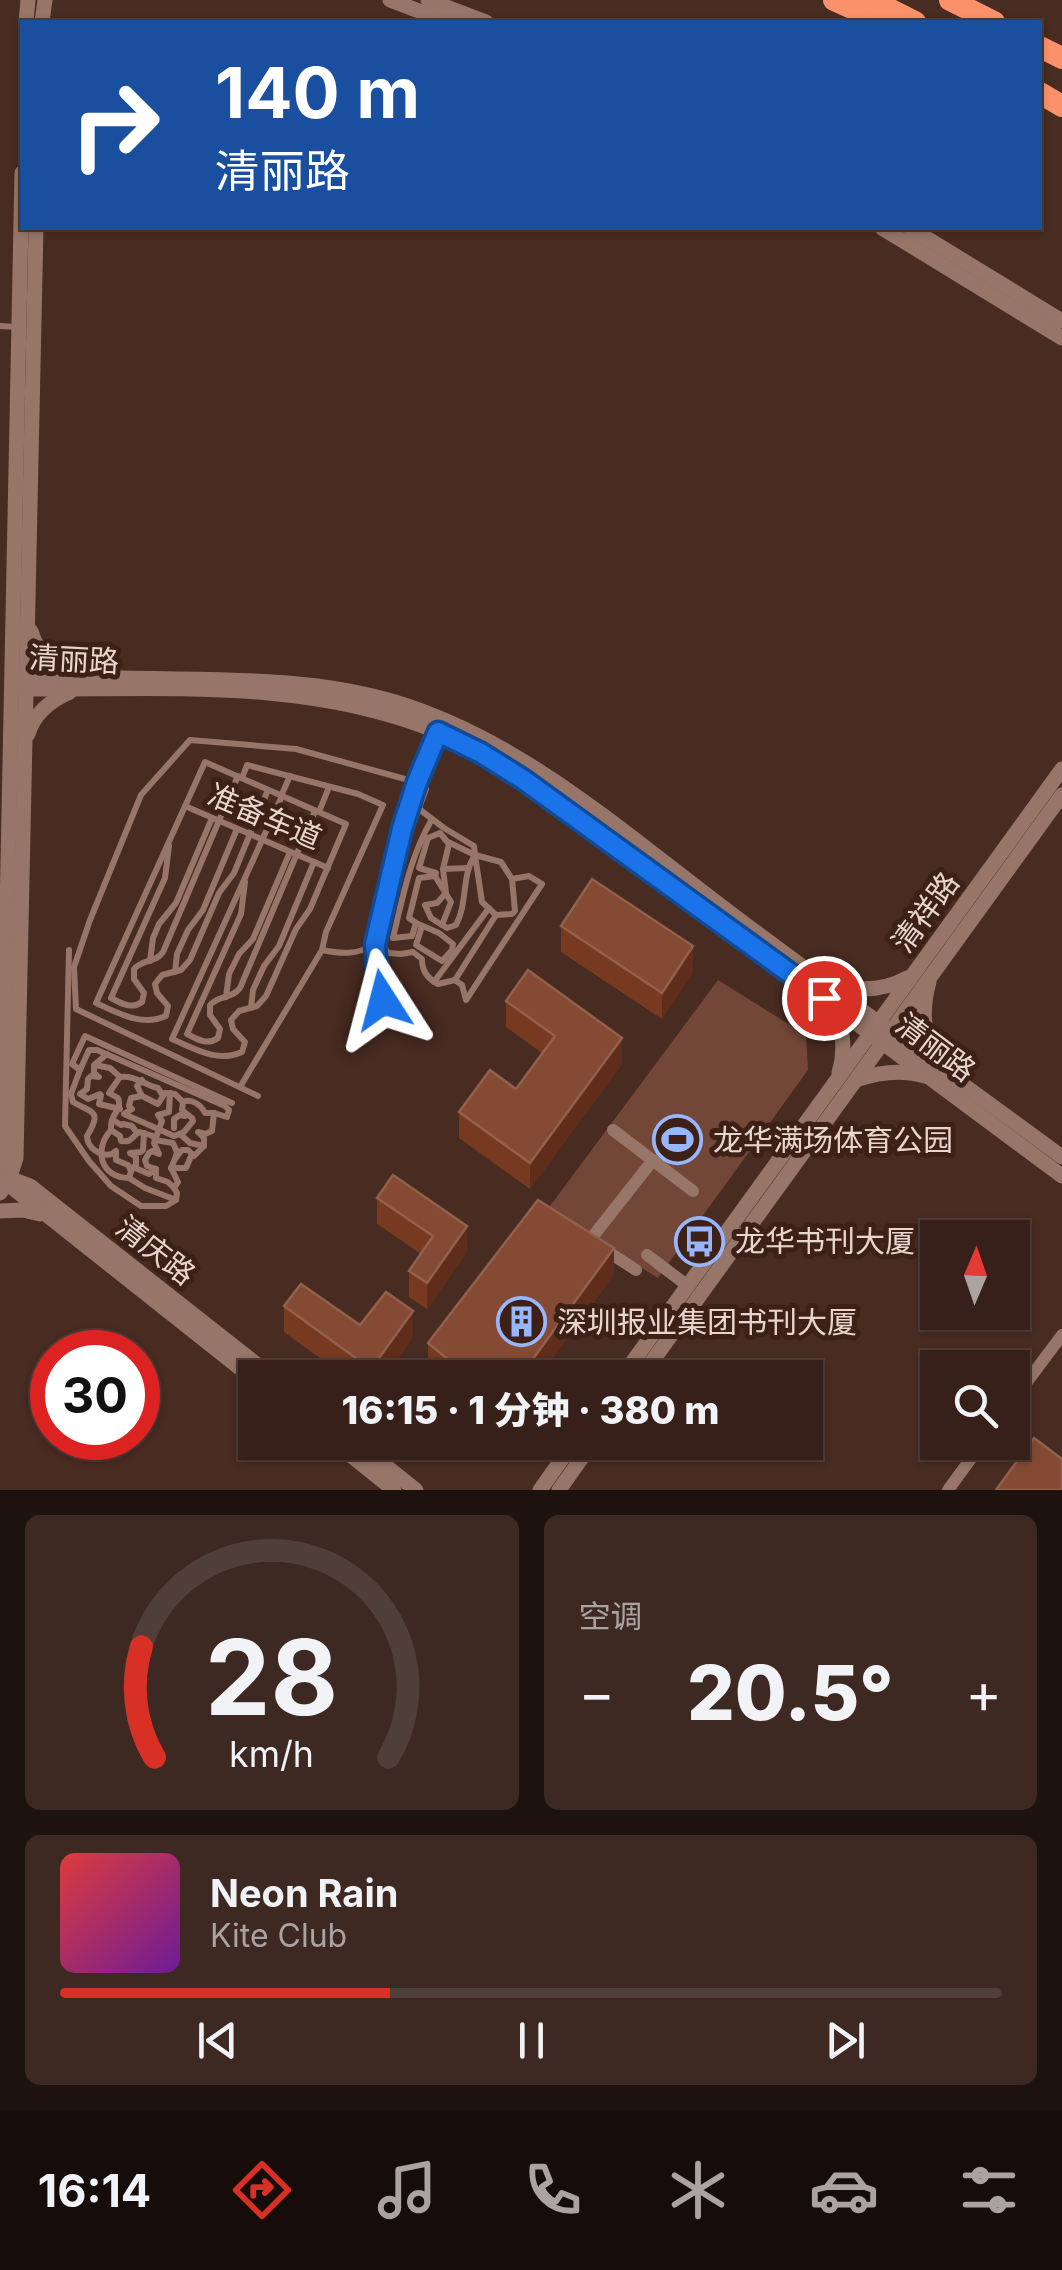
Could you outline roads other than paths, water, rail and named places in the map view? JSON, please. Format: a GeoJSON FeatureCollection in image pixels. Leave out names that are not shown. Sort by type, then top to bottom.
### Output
{"type":"FeatureCollection","features":[{"type":"Feature","properties":{"kind":"highway"},"geometry":{"type":"LineString","coordinates":[[834,0],[879,20]]}},
{"type":"Feature","properties":{"kind":"highway"},"geometry":{"type":"LineString","coordinates":[[871,0],[911,20]]}},
{"type":"Feature","properties":{"kind":"highway"},"geometry":{"type":"LineString","coordinates":[[950,0],[990,20]]}},
{"type":"Feature","properties":{"kind":"street"},"geometry":{"type":"LineString","coordinates":[[390,0],[443,20]]}},
{"type":"Feature","properties":{"kind":"street"},"geometry":{"type":"LineString","coordinates":[[428,0],[481,20]]}},
{"type":"Feature","properties":{"kind":"street"},"geometry":{"type":"LineString","coordinates":[[3,1179],[16,1158],[17,1134],[8,985],[25,743],[22,683],[28,619],[24,230]]}},
{"type":"Feature","properties":{"kind":"street"},"geometry":{"type":"LineString","coordinates":[[3,1179],[22,683],[27,327],[36,230]]}},
{"type":"Feature","properties":{"kind":"street"},"geometry":{"type":"LineString","coordinates":[[885,230],[1062,338]]}},
{"type":"Feature","properties":{"kind":"street"},"geometry":{"type":"LineString","coordinates":[[913,230],[1062,321]]}},
{"type":"Feature","properties":{"kind":"street"},"geometry":{"type":"LineString","coordinates":[[28,619],[32,638],[51,663],[85,684]]}},
{"type":"Feature","properties":{"kind":"street","name":"清丽路"},"geometry":{"type":"LineString","coordinates":[[22,683],[292,682],[396,702],[440,726],[482,738],[534,768],[938,1074],[1062,1157]]}},
{"type":"Feature","properties":{"kind":"street"},"geometry":{"type":"LineString","coordinates":[[25,743],[30,727],[46,706],[85,684]]}},
{"type":"Feature","properties":{"kind":"street"},"geometry":{"type":"LineString","coordinates":[[383,1000],[375,944],[402,829],[422,785],[440,726]]}},
{"type":"Feature","properties":{"kind":"street","name":"清祥路"},"geometry":{"type":"LineString","coordinates":[[634,1360],[837,1080],[881,1032],[1062,769]]}},
{"type":"Feature","properties":{"kind":"street","name":"清祥路"},"geometry":{"type":"LineString","coordinates":[[922,975],[1062,795]]}},
{"type":"Feature","properties":{"kind":"street"},"geometry":{"type":"LineString","coordinates":[[837,1080],[842,1064],[842,1037],[824,990],[891,986],[922,975],[925,1026],[938,1074],[888,1072],[856,1080]]}},
{"type":"Feature","properties":{"kind":"street","name":"清祥路"},"geometry":{"type":"LineString","coordinates":[[653,1360],[856,1080],[881,1032]]}},
{"type":"Feature","properties":{"kind":"street","name":"清丽路"},"geometry":{"type":"LineString","coordinates":[[938,1074],[1062,1176]]}},
{"type":"Feature","properties":{"kind":"street"},"geometry":{"type":"LineString","coordinates":[[613,1130],[693,1191]]}},
{"type":"Feature","properties":{"kind":"street"},"geometry":{"type":"LineString","coordinates":[[17,1134],[24,1164],[49,1200]]}},
{"type":"Feature","properties":{"kind":"street"},"geometry":{"type":"LineString","coordinates":[[636,1270],[590,1240],[652,1160]]}},
{"type":"Feature","properties":{"kind":"street","name":"清庆路"},"geometry":{"type":"LineString","coordinates":[[3,1179],[30,1186],[251,1360]]}},
{"type":"Feature","properties":{"kind":"street","name":"清庆路"},"geometry":{"type":"LineString","coordinates":[[3,1179],[238,1367]]}},
{"type":"Feature","properties":{"kind":"street"},"geometry":{"type":"LineString","coordinates":[[0,1211],[24,1210],[50,1218]]}},
{"type":"Feature","properties":{"kind":"street"},"geometry":{"type":"LineString","coordinates":[[647,1255],[688,1286]]}},
{"type":"Feature","properties":{"kind":"street"},"geometry":{"type":"LineString","coordinates":[[1030,1378],[1062,1334]]}},
{"type":"Feature","properties":{"kind":"street"},"geometry":{"type":"LineString","coordinates":[[356,1460],[394,1490]]}},
{"type":"Feature","properties":{"kind":"street"},"geometry":{"type":"LineString","coordinates":[[378,1460],[416,1490]]}},
{"type":"Feature","properties":{"kind":"street"},"geometry":{"type":"LineString","coordinates":[[540,1490],[561,1460]]}},
{"type":"Feature","properties":{"kind":"street"},"geometry":{"type":"LineString","coordinates":[[559,1490],[580,1460]]}},
{"type":"Feature","properties":{"kind":"street"},"geometry":{"type":"LineString","coordinates":[[948,1490],[970,1460]]}},
{"type":"Feature","properties":{"kind":"lane"},"geometry":{"type":"LineString","coordinates":[[0,326],[27,327]]}},
{"type":"Feature","properties":{"kind":"lane"},"geometry":{"type":"LineString","coordinates":[[258,1096],[76,1009],[74,967],[141,795],[190,740],[296,749],[422,785],[419,809],[403,852],[384,947],[388,953],[401,954],[415,948],[442,961],[457,946]]}},
{"type":"Feature","properties":{"kind":"lane","name":"准备车道"},"geometry":{"type":"LineString","coordinates":[[205,762],[240,777],[346,824],[328,868],[185,806],[205,762]]}},
{"type":"Feature","properties":{"kind":"lane"},"geometry":{"type":"LineString","coordinates":[[170,840],[164,878],[111,998],[133,1006],[142,1002],[144,993],[133,974],[136,966],[163,952],[196,857],[247,765],[358,794],[383,805],[326,932],[322,950],[240,1087]]}},
{"type":"Feature","properties":{"kind":"lane"},"geometry":{"type":"LineString","coordinates":[[290,776],[172,1039],[204,1054],[232,1056],[242,1052],[245,1042],[233,1030],[231,1020],[238,1011],[251,1008],[266,996],[314,862]]}},
{"type":"Feature","properties":{"kind":"lane"},"geometry":{"type":"LineString","coordinates":[[246,876],[240,914],[187,1034],[209,1042],[218,1038],[220,1029],[210,1015],[210,1005],[240,988],[272,893],[329,786]]}},
{"type":"Feature","properties":{"kind":"lane"},"geometry":{"type":"LineString","coordinates":[[175,972],[177,954],[188,930],[234,873],[268,790]]}},
{"type":"Feature","properties":{"kind":"lane"},"geometry":{"type":"LineString","coordinates":[[185,806],[96,1003],[128,1018],[156,1020],[166,1016],[168,1006],[157,994],[155,984],[162,975],[175,972],[190,960],[236,828]]}},
{"type":"Feature","properties":{"kind":"lane"},"geometry":{"type":"LineString","coordinates":[[419,809],[474,846],[475,855],[482,902],[496,915],[512,914],[512,879],[500,862],[475,855],[447,842]]}},
{"type":"Feature","properties":{"kind":"lane"},"geometry":{"type":"LineString","coordinates":[[150,961],[159,924],[180,904],[215,819]]}},
{"type":"Feature","properties":{"kind":"lane"},"geometry":{"type":"LineString","coordinates":[[419,924],[412,936],[393,938],[404,884],[419,841],[432,819]]}},
{"type":"Feature","properties":{"kind":"lane"},"geometry":{"type":"LineString","coordinates":[[442,925],[451,902],[446,892],[435,876],[436,873],[418,868],[428,838],[440,833],[449,844],[444,869],[446,892],[437,903],[425,905],[431,918],[442,925],[447,928],[456,925]]}},
{"type":"Feature","properties":{"kind":"lane"},"geometry":{"type":"LineString","coordinates":[[226,997],[235,960],[256,940],[293,853]]}},
{"type":"Feature","properties":{"kind":"lane"},"geometry":{"type":"LineString","coordinates":[[457,946],[456,925],[462,912],[468,868],[475,855]]}},
{"type":"Feature","properties":{"kind":"lane"},"geometry":{"type":"LineString","coordinates":[[251,1008],[253,990],[264,966],[283,948],[310,909],[328,868]]}},
{"type":"Feature","properties":{"kind":"lane"},"geometry":{"type":"LineString","coordinates":[[444,869],[468,868]]}},
{"type":"Feature","properties":{"kind":"lane"},"geometry":{"type":"LineString","coordinates":[[435,876],[419,878],[409,918],[457,946]]}},
{"type":"Feature","properties":{"kind":"lane"},"geometry":{"type":"LineString","coordinates":[[455,980],[462,985],[466,1000],[542,884],[529,876],[512,879]]}},
{"type":"Feature","properties":{"kind":"lane"},"geometry":{"type":"LineString","coordinates":[[434,982],[457,946],[489,908]]}},
{"type":"Feature","properties":{"kind":"lane"},"geometry":{"type":"LineString","coordinates":[[419,924],[415,948],[422,959],[422,969],[438,984],[455,980],[496,915]]}},
{"type":"Feature","properties":{"kind":"lane"},"geometry":{"type":"LineString","coordinates":[[322,950],[360,953],[375,944]]}},
{"type":"Feature","properties":{"kind":"lane"},"geometry":{"type":"LineString","coordinates":[[69,950],[66,1126],[110,1186],[141,1206],[166,1206],[176,1200]]}},
{"type":"Feature","properties":{"kind":"lane"},"geometry":{"type":"LineString","coordinates":[[80,1070],[72,1064],[84,1036],[232,1103]]}},
{"type":"Feature","properties":{"kind":"lane"},"geometry":{"type":"LineString","coordinates":[[140,1133],[143,1150],[130,1152],[136,1157],[131,1172],[122,1179],[105,1169],[101,1154],[104,1138],[120,1109],[118,1098],[109,1093],[120,1077],[142,1080],[183,1102],[194,1102],[205,1114],[227,1117],[229,1110],[107,1054],[89,1050],[72,1094],[73,1102],[94,1112],[87,1141],[101,1154],[108,1156],[116,1150],[116,1160],[128,1165],[131,1172],[145,1188],[176,1200]]}},
{"type":"Feature","properties":{"kind":"lane"},"geometry":{"type":"LineString","coordinates":[[94,1064],[107,1054]]}},
{"type":"Feature","properties":{"kind":"lane"},"geometry":{"type":"LineString","coordinates":[[94,1064],[110,1068],[120,1077]]}},
{"type":"Feature","properties":{"kind":"lane"},"geometry":{"type":"LineString","coordinates":[[94,1064],[98,1077],[88,1079],[87,1089],[80,1094],[88,1099],[100,1094],[100,1104],[120,1109]]}},
{"type":"Feature","properties":{"kind":"lane"},"geometry":{"type":"LineString","coordinates":[[142,1080],[137,1086],[142,1096]]}},
{"type":"Feature","properties":{"kind":"lane"},"geometry":{"type":"LineString","coordinates":[[167,1094],[158,1104],[138,1095],[131,1098],[132,1109],[124,1114],[174,1136],[177,1131],[193,1121],[192,1118],[174,1119],[177,1131],[190,1143],[204,1146]]}},
{"type":"Feature","properties":{"kind":"lane"},"geometry":{"type":"LineString","coordinates":[[156,1169],[147,1166],[146,1160],[149,1152],[159,1154],[155,1140],[162,1121],[158,1114],[169,1112],[167,1094]]}},
{"type":"Feature","properties":{"kind":"lane"},"geometry":{"type":"LineString","coordinates":[[183,1102],[186,1116]]}},
{"type":"Feature","properties":{"kind":"lane"},"geometry":{"type":"LineString","coordinates":[[173,1164],[182,1150],[194,1156],[204,1146],[204,1138],[198,1132],[212,1131],[214,1113]]}},
{"type":"Feature","properties":{"kind":"lane"},"geometry":{"type":"LineString","coordinates":[[112,1120],[173,1144],[178,1182],[174,1188]]}},
{"type":"Feature","properties":{"kind":"lane"},"geometry":{"type":"LineString","coordinates":[[111,1130],[126,1142],[140,1133]]}},
{"type":"Feature","properties":{"kind":"lane"},"geometry":{"type":"LineString","coordinates":[[173,1164],[186,1168],[192,1153]]}},
{"type":"Feature","properties":{"kind":"lane"},"geometry":{"type":"LineString","coordinates":[[156,1169],[156,1178],[168,1182],[177,1192],[176,1200]]}},
{"type":"Feature","properties":{"kind":"lane"},"geometry":{"type":"LineString","coordinates":[[131,1172],[148,1174],[156,1169]]}},
{"type":"Feature","properties":{"kind":"place","name":"龙华满场体育公园"},"geometry":{"type":"Point","coordinates":[678,1140]}},
{"type":"Feature","properties":{"kind":"place","name":"龙华书刊大厦"},"geometry":{"type":"Point","coordinates":[700,1241]}},
{"type":"Feature","properties":{"kind":"place","name":"深圳报业集团书刊大厦"},"geometry":{"type":"Point","coordinates":[522,1322]}}]}
